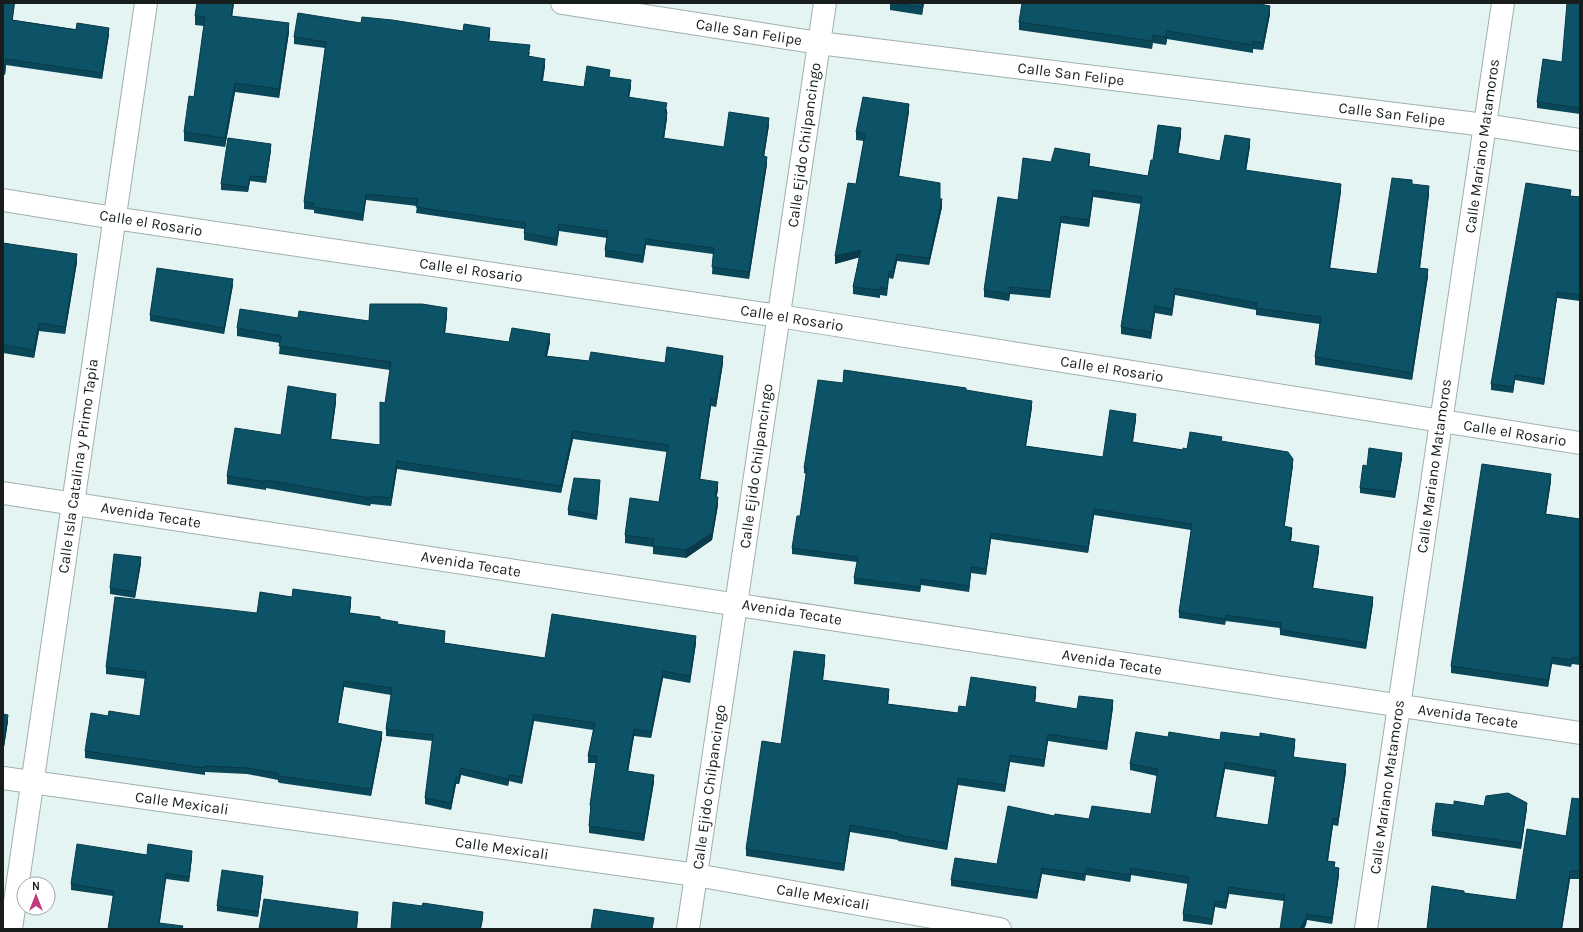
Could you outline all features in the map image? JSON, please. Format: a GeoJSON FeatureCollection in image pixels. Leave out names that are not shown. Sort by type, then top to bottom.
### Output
{"type":"FeatureCollection","features":[{"type":"Feature","properties":{"kind":"street","name":"Calle Isla Catalina y Primo Tapia"},"geometry":{"type":"LineString","coordinates":[[11,929],[146,3]]}},
{"type":"Feature","properties":{"kind":"street","name":"Calle San Felipe"},"geometry":{"type":"LineString","coordinates":[[562,3],[819,43],[1485,125],[1580,140]]}},
{"type":"Feature","properties":{"kind":"street","name":"Calle Ejido Chilpancingo"},"geometry":{"type":"LineString","coordinates":[[688,929],[825,3]]}},
{"type":"Feature","properties":{"kind":"street","name":"Calle Mariano Matamoros"},"geometry":{"type":"LineString","coordinates":[[1366,929],[1503,3]]}},
{"type":"Feature","properties":{"kind":"street","name":"Calle el Rosario"},"geometry":{"type":"LineString","coordinates":[[3,200],[114,218],[778,316],[1580,442]]}},
{"type":"Feature","properties":{"kind":"street","name":"Avenida Tecate"},"geometry":{"type":"LineString","coordinates":[[3,493],[736,603],[1580,733]]}},
{"type":"Feature","properties":{"kind":"street","name":"Calle Mexicali"},"geometry":{"type":"LineString","coordinates":[[3,778],[696,875],[1000,929]]}},
{"type":"Feature","properties":{"kind":"building"},"geometry":{"type":"Polygon","coordinates":[[[3,3],[14,3],[12,20],[76,30],[77,23],[109,28],[102,73],[6,59],[5,69],[3,68],[3,3]]]}},
{"type":"Feature","properties":{"kind":"building"},"geometry":{"type":"Polygon","coordinates":[[[197,3],[233,3],[231,16],[289,23],[279,89],[235,83],[225,138],[184,132],[189,96],[194,97],[205,17],[195,16],[197,3]]]}},
{"type":"Feature","properties":{"kind":"building"},"geometry":{"type":"Polygon","coordinates":[[[894,3],[923,3],[922,7],[894,3]]]}},
{"type":"Feature","properties":{"kind":"building"},"geometry":{"type":"Polygon","coordinates":[[[1022,3],[1255,3],[1270,6],[1263,43],[1253,41],[1253,45],[1167,31],[1166,37],[1153,35],[1152,41],[1019,22],[1022,3]]]}},
{"type":"Feature","properties":{"kind":"building"},"geometry":{"type":"Polygon","coordinates":[[[1567,3],[1580,3],[1580,108],[1537,102],[1543,59],[1562,62],[1567,3]]]}},
{"type":"Feature","properties":{"kind":"building"},"geometry":{"type":"Polygon","coordinates":[[[298,13],[361,23],[362,17],[392,20],[463,31],[464,24],[490,28],[488,41],[530,45],[528,56],[545,59],[541,81],[584,87],[587,66],[610,70],[609,77],[631,80],[628,97],[667,103],[663,138],[724,147],[729,112],[769,118],[763,156],[767,157],[749,272],[712,267],[714,248],[646,239],[643,256],[605,250],[608,231],[559,224],[557,239],[524,233],[526,223],[416,207],[418,199],[366,194],[363,214],[314,207],[314,203],[304,202],[326,42],[294,37],[298,13]]]}},
{"type":"Feature","properties":{"kind":"building"},"geometry":{"type":"Polygon","coordinates":[[[863,97],[909,104],[898,176],[940,183],[940,199],[942,199],[929,258],[897,254],[893,272],[889,271],[887,289],[880,287],[880,290],[853,287],[861,250],[835,256],[848,183],[856,184],[865,134],[856,132],[863,97]]]}},
{"type":"Feature","properties":{"kind":"building"},"geometry":{"type":"Polygon","coordinates":[[[1158,125],[1181,128],[1177,153],[1220,161],[1225,135],[1250,139],[1245,170],[1341,184],[1329,268],[1377,274],[1392,178],[1412,180],[1412,184],[1429,186],[1419,268],[1428,269],[1412,373],[1315,357],[1321,317],[1256,308],[1257,303],[1175,288],[1172,309],[1155,306],[1151,332],[1121,327],[1142,197],[1093,190],[1089,220],[1061,216],[1050,291],[1010,287],[1009,294],[984,290],[998,197],[1018,200],[1023,158],[1051,162],[1055,148],[1090,154],[1088,166],[1148,176],[1151,160],[1153,160],[1158,125]]]}},
{"type":"Feature","properties":{"kind":"building"},"geometry":{"type":"Polygon","coordinates":[[[228,138],[271,144],[266,177],[250,176],[248,187],[221,184],[228,138]]]}},
{"type":"Feature","properties":{"kind":"building"},"geometry":{"type":"Polygon","coordinates":[[[1526,183],[1571,190],[1570,196],[1580,197],[1580,295],[1557,292],[1544,379],[1515,375],[1513,387],[1491,384],[1526,183]]]}},
{"type":"Feature","properties":{"kind":"building"},"geometry":{"type":"Polygon","coordinates":[[[3,243],[77,254],[65,327],[39,323],[34,350],[3,345],[3,243]]]}},
{"type":"Feature","properties":{"kind":"building"},"geometry":{"type":"Polygon","coordinates":[[[157,268],[233,279],[224,328],[150,315],[157,268]]]}},
{"type":"Feature","properties":{"kind":"building"},"geometry":{"type":"Polygon","coordinates":[[[370,304],[422,304],[447,308],[444,333],[509,342],[512,328],[550,334],[545,356],[589,361],[591,352],[665,363],[667,347],[723,356],[716,399],[711,398],[699,479],[718,482],[715,497],[718,497],[712,533],[686,550],[653,546],[654,539],[625,535],[630,498],[659,502],[668,445],[573,431],[561,486],[397,461],[391,498],[371,496],[370,498],[266,480],[266,482],[227,476],[235,428],[281,435],[288,386],[336,394],[330,439],[380,445],[380,402],[385,403],[391,362],[279,346],[281,336],[237,328],[240,309],[298,318],[299,311],[369,321],[370,304]]]}},
{"type":"Feature","properties":{"kind":"building"},"geometry":{"type":"Polygon","coordinates":[[[844,370],[966,388],[966,390],[1032,401],[1025,446],[1103,457],[1110,410],[1136,414],[1132,442],[1183,450],[1183,448],[1187,449],[1190,432],[1222,437],[1221,441],[1288,452],[1293,459],[1284,526],[1292,528],[1289,541],[1319,546],[1312,588],[1373,597],[1366,643],[1280,630],[1281,623],[1226,615],[1225,619],[1179,612],[1192,524],[1094,509],[1088,547],[991,533],[986,569],[971,567],[969,586],[921,579],[920,587],[854,578],[858,557],[792,548],[797,516],[800,516],[807,468],[804,468],[818,380],[843,383],[844,370]]]}},
{"type":"Feature","properties":{"kind":"building"},"geometry":{"type":"Polygon","coordinates":[[[1369,448],[1402,453],[1395,492],[1360,488],[1363,465],[1367,466],[1369,448]]]}},
{"type":"Feature","properties":{"kind":"building"},"geometry":{"type":"Polygon","coordinates":[[[1482,464],[1551,474],[1545,514],[1580,519],[1580,658],[1572,657],[1571,660],[1552,657],[1548,680],[1451,666],[1482,464]]]}},
{"type":"Feature","properties":{"kind":"building"},"geometry":{"type":"Polygon","coordinates":[[[574,478],[600,480],[597,515],[568,510],[574,478]]]}},
{"type":"Feature","properties":{"kind":"building"},"geometry":{"type":"Polygon","coordinates":[[[114,554],[141,557],[135,592],[110,588],[114,554]]]}},
{"type":"Feature","properties":{"kind":"building"},"geometry":{"type":"Polygon","coordinates":[[[293,589],[351,597],[349,613],[380,617],[380,619],[398,622],[397,624],[445,631],[444,643],[545,658],[552,614],[696,636],[690,676],[663,671],[651,732],[634,729],[627,771],[654,775],[644,834],[589,826],[590,805],[597,756],[588,756],[595,723],[534,714],[522,777],[509,775],[508,779],[461,768],[459,778],[456,777],[451,803],[425,798],[433,735],[386,729],[392,688],[344,681],[337,723],[382,732],[371,789],[280,776],[278,773],[247,768],[205,766],[205,768],[85,751],[91,713],[108,716],[109,711],[140,716],[146,672],[106,667],[115,597],[257,613],[260,592],[292,597],[293,589]]]}},
{"type":"Feature","properties":{"kind":"building"},"geometry":{"type":"Polygon","coordinates":[[[794,651],[825,655],[822,680],[889,689],[887,704],[958,713],[959,706],[966,707],[971,677],[1036,687],[1034,702],[1077,709],[1079,696],[1113,700],[1107,743],[1048,734],[1044,760],[1010,755],[1005,785],[958,778],[947,843],[850,825],[844,864],[746,849],[762,741],[781,744],[794,651]]]}},
{"type":"Feature","properties":{"kind":"building"},"geometry":{"type":"Polygon","coordinates":[[[3,714],[8,715],[4,742],[3,742],[3,714]]]}},
{"type":"Feature","properties":{"kind":"building"},"geometry":{"type":"Polygon","coordinates":[[[1136,732],[1168,737],[1169,732],[1220,740],[1221,732],[1260,737],[1260,733],[1295,739],[1293,757],[1346,764],[1338,819],[1333,818],[1327,861],[1335,862],[1334,867],[1339,868],[1332,918],[1307,914],[1306,919],[1299,929],[1280,929],[1285,895],[1229,887],[1226,902],[1215,901],[1212,919],[1183,914],[1189,877],[1131,868],[1130,875],[1086,868],[1085,874],[1042,868],[1037,892],[951,880],[955,858],[997,864],[1008,806],[1054,816],[1055,814],[1089,819],[1092,806],[1151,814],[1158,769],[1130,764],[1136,732]],[[1225,762],[1215,817],[1268,825],[1276,771],[1225,762]]]}},
{"type":"Feature","properties":{"kind":"building"},"geometry":{"type":"Polygon","coordinates":[[[1508,793],[1527,803],[1521,843],[1432,831],[1436,803],[1454,805],[1454,801],[1484,806],[1486,796],[1508,793]]]}},
{"type":"Feature","properties":{"kind":"building"},"geometry":{"type":"Polygon","coordinates":[[[1572,798],[1580,799],[1580,871],[1570,871],[1561,929],[1427,929],[1432,886],[1464,891],[1464,893],[1516,900],[1527,829],[1566,836],[1572,798]]]}},
{"type":"Feature","properties":{"kind":"building"},"geometry":{"type":"Polygon","coordinates":[[[77,844],[147,855],[148,844],[192,851],[189,877],[166,873],[159,923],[183,926],[182,929],[108,929],[114,891],[71,884],[77,844]]]}},
{"type":"Feature","properties":{"kind":"building"},"geometry":{"type":"Polygon","coordinates":[[[222,870],[263,876],[258,912],[217,906],[222,870]]]}},
{"type":"Feature","properties":{"kind":"building"},"geometry":{"type":"Polygon","coordinates":[[[264,899],[358,912],[356,929],[259,929],[264,899]]]}},
{"type":"Feature","properties":{"kind":"building"},"geometry":{"type":"Polygon","coordinates":[[[393,902],[422,906],[423,903],[483,912],[480,929],[391,929],[393,902]]]}},
{"type":"Feature","properties":{"kind":"building"},"geometry":{"type":"Polygon","coordinates":[[[594,909],[654,918],[652,929],[591,929],[594,909]]]}}]}
